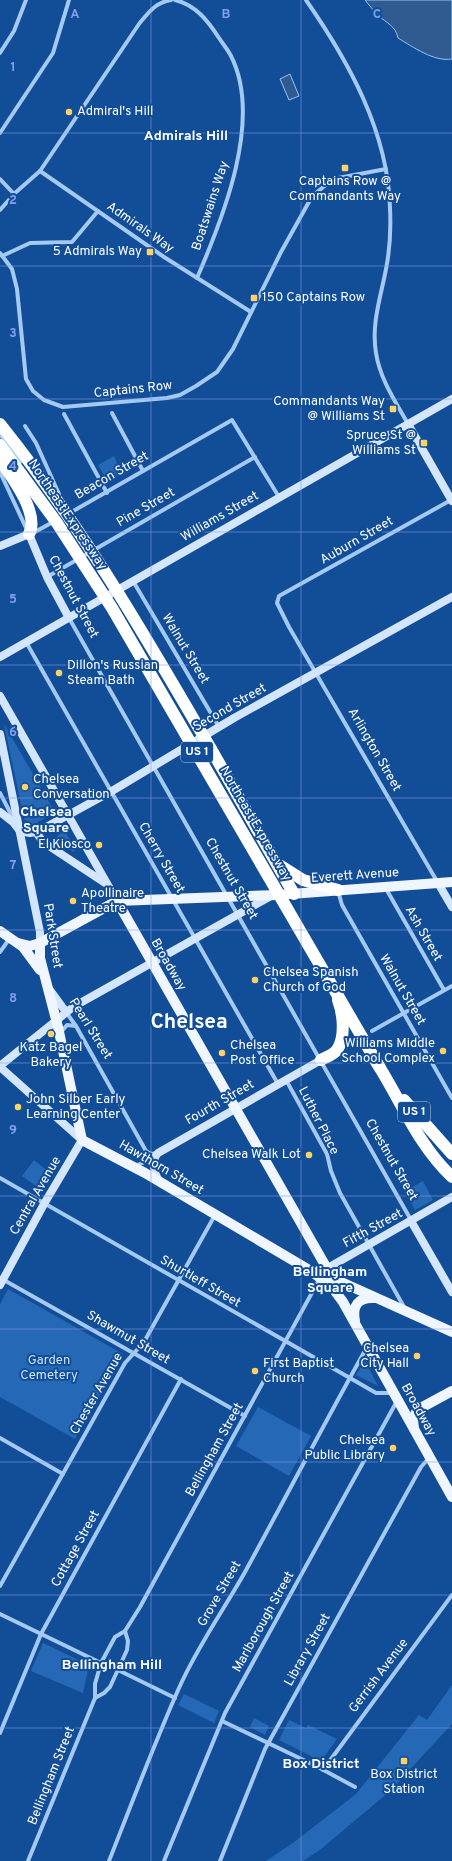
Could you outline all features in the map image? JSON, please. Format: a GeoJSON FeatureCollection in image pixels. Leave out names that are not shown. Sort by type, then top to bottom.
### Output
{"type":"FeatureCollection","features":[{"type":"Feature","properties":{"kind":"highway"},"geometry":{"type":"LineString","coordinates":[[0,424],[44,480],[100,561],[211,749],[294,894]]}},
{"type":"Feature","properties":{"kind":"highway","name":"Northeast Expressway"},"geometry":{"type":"LineString","coordinates":[[0,445],[44,504],[105,597],[151,672],[374,1058],[401,1097],[452,1154]]}},
{"type":"Feature","properties":{"kind":"highway"},"geometry":{"type":"LineString","coordinates":[[1,466],[20,490],[26,504],[32,523],[29,534]]}},
{"type":"Feature","properties":{"kind":"highway","name":"Northeast Expressway"},"geometry":{"type":"LineString","coordinates":[[105,597],[181,723],[420,1138],[431,1154],[452,1177]]}},
{"type":"Feature","properties":{"kind":"highway"},"geometry":{"type":"LineString","coordinates":[[271,854],[282,867],[291,874],[303,880],[338,890]]}},
{"type":"Feature","properties":{"kind":"highway"},"geometry":{"type":"LineString","coordinates":[[321,1060],[336,1051],[341,1040],[341,1009],[333,988]]}},
{"type":"Feature","properties":{"kind":"main road","name":"Everett Avenue"},"geometry":{"type":"LineString","coordinates":[[117,901],[294,894],[452,882]]}},
{"type":"Feature","properties":{"kind":"main road"},"geometry":{"type":"LineString","coordinates":[[14,941],[30,946],[40,943],[117,901]]}},
{"type":"Feature","properties":{"kind":"main road","name":"Broadway"},"geometry":{"type":"LineString","coordinates":[[117,901],[235,1109],[323,1273],[338,1294],[452,1497]]}},
{"type":"Feature","properties":{"kind":"main road","name":"Pearl Street"},"geometry":{"type":"LineString","coordinates":[[0,931],[14,941],[34,961],[47,984]]}},
{"type":"Feature","properties":{"kind":"main road","name":"Park Street"},"geometry":{"type":"LineString","coordinates":[[40,943],[40,954],[60,1035],[82,1140]]}},
{"type":"Feature","properties":{"kind":"main road","name":"Hawthorn Street"},"geometry":{"type":"LineString","coordinates":[[82,1140],[129,1164],[215,1215],[323,1273]]}},
{"type":"Feature","properties":{"kind":"main road"},"geometry":{"type":"LineString","coordinates":[[323,1273],[452,1332]]}},
{"type":"Feature","properties":{"kind":"main road"},"geometry":{"type":"LineString","coordinates":[[356,1327],[353,1312],[357,1303],[365,1298],[378,1298]]}},
{"type":"Feature","properties":{"kind":"main road"},"geometry":{"type":"LineString","coordinates":[[395,1397],[403,1406],[416,1410],[451,1393]]}},
{"type":"Feature","properties":{"kind":"main road"},"geometry":{"type":"LineString","coordinates":[[416,1410],[413,1419],[416,1433]]}},
{"type":"Feature","properties":{"kind":"street"},"geometry":{"type":"LineString","coordinates":[[0,53],[14,31],[26,0]]}},
{"type":"Feature","properties":{"kind":"street"},"geometry":{"type":"LineString","coordinates":[[0,133],[53,53],[69,0]]}},
{"type":"Feature","properties":{"kind":"street"},"geometry":{"type":"LineString","coordinates":[[0,210],[14,194],[40,171],[139,24],[152,9],[165,1],[171,0]]}},
{"type":"Feature","properties":{"kind":"street","name":"Boatswains Way"},"geometry":{"type":"LineString","coordinates":[[175,0],[186,3],[200,12],[216,32],[231,57],[240,83],[243,109],[241,138],[234,175],[212,241],[197,278]]}},
{"type":"Feature","properties":{"kind":"street"},"geometry":{"type":"LineString","coordinates":[[306,0],[346,64],[362,97],[376,130],[386,169],[390,202],[390,237],[388,261],[376,321],[375,345],[377,360],[385,382],[452,500]]}},
{"type":"Feature","properties":{"kind":"street","name":"Captains Row"},"geometry":{"type":"LineString","coordinates":[[1,254],[12,269],[17,289],[26,379],[32,391],[44,400],[63,407],[139,401],[180,395],[217,372],[233,349],[306,206],[320,188],[333,179],[386,169]]}},
{"type":"Feature","properties":{"kind":"street","name":"Admirals Way"},"geometry":{"type":"LineString","coordinates":[[40,171],[197,278],[251,312]]}},
{"type":"Feature","properties":{"kind":"street"},"geometry":{"type":"LineString","coordinates":[[0,179],[14,194]]}},
{"type":"Feature","properties":{"kind":"street"},"geometry":{"type":"LineString","coordinates":[[1,254],[30,244],[72,242],[98,211]]}},
{"type":"Feature","properties":{"kind":"street","name":"Williams Street"},"geometry":{"type":"LineString","coordinates":[[0,658],[452,399]]}},
{"type":"Feature","properties":{"kind":"street"},"geometry":{"type":"LineString","coordinates":[[112,413],[143,471]]}},
{"type":"Feature","properties":{"kind":"street"},"geometry":{"type":"LineString","coordinates":[[64,414],[107,492]]}},
{"type":"Feature","properties":{"kind":"street","name":"Beacon Street"},"geometry":{"type":"LineString","coordinates":[[0,546],[60,519],[232,420],[255,457]]}},
{"type":"Feature","properties":{"kind":"street"},"geometry":{"type":"LineString","coordinates":[[25,426],[36,443],[68,514]]}},
{"type":"Feature","properties":{"kind":"street"},"geometry":{"type":"LineString","coordinates":[[0,434],[22,465]]}},
{"type":"Feature","properties":{"kind":"street"},"geometry":{"type":"LineString","coordinates":[[255,457],[279,497]]}},
{"type":"Feature","properties":{"kind":"street","name":"Pine Street"},"geometry":{"type":"LineString","coordinates":[[46,577],[255,457]]}},
{"type":"Feature","properties":{"kind":"street"},"geometry":{"type":"LineString","coordinates":[[39,489],[60,519]]}},
{"type":"Feature","properties":{"kind":"street","name":"Auburn Street"},"geometry":{"type":"LineString","coordinates":[[277,603],[279,596],[452,500]]}},
{"type":"Feature","properties":{"kind":"street","name":"Chestnut Street"},"geometry":{"type":"LineString","coordinates":[[29,534],[46,577],[452,1292]]}},
{"type":"Feature","properties":{"kind":"street","name":"Walnut Street"},"geometry":{"type":"LineString","coordinates":[[133,581],[219,727]]}},
{"type":"Feature","properties":{"kind":"street","name":"Second Street"},"geometry":{"type":"LineString","coordinates":[[36,832],[112,791],[219,727],[452,597]]}},
{"type":"Feature","properties":{"kind":"street","name":"Arlington Street"},"geometry":{"type":"LineString","coordinates":[[277,603],[289,628],[452,907]]}},
{"type":"Feature","properties":{"kind":"street","name":"Cherry Street"},"geometry":{"type":"LineString","coordinates":[[26,642],[196,938],[282,1082]]}},
{"type":"Feature","properties":{"kind":"street","name":"Broadway"},"geometry":{"type":"LineString","coordinates":[[0,696],[117,901]]}},
{"type":"Feature","properties":{"kind":"street"},"geometry":{"type":"LineString","coordinates":[[0,711],[4,709],[9,712]]}},
{"type":"Feature","properties":{"kind":"street","name":"Park Street"},"geometry":{"type":"LineString","coordinates":[[0,734],[40,932],[40,943]]}},
{"type":"Feature","properties":{"kind":"street"},"geometry":{"type":"LineString","coordinates":[[0,793],[20,831]]}},
{"type":"Feature","properties":{"kind":"street"},"geometry":{"type":"LineString","coordinates":[[0,812],[20,831],[36,832],[43,842],[108,884]]}},
{"type":"Feature","properties":{"kind":"street","name":"Ash Street"},"geometry":{"type":"LineString","coordinates":[[385,887],[444,990]]}},
{"type":"Feature","properties":{"kind":"street","name":"Walnut Street"},"geometry":{"type":"LineString","coordinates":[[338,890],[342,905],[452,1098]]}},
{"type":"Feature","properties":{"kind":"street"},"geometry":{"type":"LineString","coordinates":[[0,1067],[66,1012],[274,895]]}},
{"type":"Feature","properties":{"kind":"street"},"geometry":{"type":"LineString","coordinates":[[0,952],[14,941]]}},
{"type":"Feature","properties":{"kind":"street","name":"Pearl Street"},"geometry":{"type":"LineString","coordinates":[[47,984],[76,1026],[146,1151]]}},
{"type":"Feature","properties":{"kind":"street"},"geometry":{"type":"LineString","coordinates":[[372,1031],[452,986]]}},
{"type":"Feature","properties":{"kind":"street"},"geometry":{"type":"LineString","coordinates":[[60,1035],[67,1025],[76,1026]]}},
{"type":"Feature","properties":{"kind":"street","name":"Fourth Street"},"geometry":{"type":"LineString","coordinates":[[159,1152],[321,1060]]}},
{"type":"Feature","properties":{"kind":"street","name":"Hawthorn Street"},"geometry":{"type":"LineString","coordinates":[[0,1067],[82,1140]]}},
{"type":"Feature","properties":{"kind":"street","name":"Luther Place"},"geometry":{"type":"LineString","coordinates":[[282,1082],[327,1154],[331,1172],[340,1193],[369,1245]]}},
{"type":"Feature","properties":{"kind":"street","name":"Central Avenue"},"geometry":{"type":"LineString","coordinates":[[1,1281],[82,1140]]}},
{"type":"Feature","properties":{"kind":"street"},"geometry":{"type":"LineString","coordinates":[[146,1151],[153,1154],[159,1152]]}},
{"type":"Feature","properties":{"kind":"street"},"geometry":{"type":"LineString","coordinates":[[129,1164],[138,1166],[143,1164],[147,1158],[146,1151]]}},
{"type":"Feature","properties":{"kind":"street"},"geometry":{"type":"LineString","coordinates":[[159,1152],[155,1156],[154,1164],[159,1181]]}},
{"type":"Feature","properties":{"kind":"street","name":"Shurtleff Street"},"geometry":{"type":"LineString","coordinates":[[0,1178],[285,1343],[376,1393],[395,1397]]}},
{"type":"Feature","properties":{"kind":"street","name":"Fifth Street"},"geometry":{"type":"LineString","coordinates":[[323,1273],[452,1197]]}},
{"type":"Feature","properties":{"kind":"street","name":"Chester Avenue"},"geometry":{"type":"LineString","coordinates":[[0,1586],[125,1363],[133,1352],[144,1342],[215,1215]]}},
{"type":"Feature","properties":{"kind":"street"},"geometry":{"type":"LineString","coordinates":[[369,1245],[407,1311]]}},
{"type":"Feature","properties":{"kind":"street","name":"Bellingham Street"},"geometry":{"type":"LineString","coordinates":[[28,1861],[95,1698],[95,1684],[101,1663],[116,1637],[125,1631],[140,1607],[323,1273]]}},
{"type":"Feature","properties":{"kind":"street","name":"Shawmut Street"},"geometry":{"type":"LineString","coordinates":[[1,1281],[133,1352],[245,1416]]}},
{"type":"Feature","properties":{"kind":"street","name":"Grove Street"},"geometry":{"type":"LineString","coordinates":[[108,1861],[175,1698],[218,1615],[230,1598],[289,1492],[300,1468],[368,1347]]}},
{"type":"Feature","properties":{"kind":"street","name":"Cottage Street"},"geometry":{"type":"LineString","coordinates":[[0,1734],[41,1634],[181,1379]]}},
{"type":"Feature","properties":{"kind":"street","name":"Marlborough Street"},"geometry":{"type":"LineString","coordinates":[[164,1861],[222,1721],[395,1397]]}},
{"type":"Feature","properties":{"kind":"street"},"geometry":{"type":"LineString","coordinates":[[0,1438],[64,1474]]}},
{"type":"Feature","properties":{"kind":"street","name":"Library Street"},"geometry":{"type":"LineString","coordinates":[[220,1861],[268,1744],[420,1467],[430,1458]]}},
{"type":"Feature","properties":{"kind":"street","name":"Gerrish Avenue"},"geometry":{"type":"LineString","coordinates":[[323,1770],[452,1595]]}},
{"type":"Feature","properties":{"kind":"street"},"geometry":{"type":"LineString","coordinates":[[0,1614],[101,1663]]}},
{"type":"Feature","properties":{"kind":"street","name":"Bellingham Street"},"geometry":{"type":"LineString","coordinates":[[95,1698],[107,1690],[128,1648],[125,1631]]}},
{"type":"Feature","properties":{"kind":"street"},"geometry":{"type":"LineString","coordinates":[[118,1670],[175,1698]]}},
{"type":"Feature","properties":{"kind":"street"},"geometry":{"type":"LineString","coordinates":[[222,1721],[355,1787]]}},
{"type":"Feature","properties":{"kind":"green space"},"geometry":{"type":"Polygon","coordinates":[[[114,456],[122,474],[108,482],[98,465],[114,456]]]}},
{"type":"Feature","properties":{"kind":"green space"},"geometry":{"type":"Polygon","coordinates":[[[4,724],[55,812],[33,825],[24,819],[4,724]]]}},
{"type":"Feature","properties":{"kind":"green space"},"geometry":{"type":"Polygon","coordinates":[[[63,832],[66,833],[75,848],[74,852],[56,842],[57,836],[63,832]]]}},
{"type":"Feature","properties":{"kind":"green space"},"geometry":{"type":"Polygon","coordinates":[[[34,1160],[50,1173],[39,1188],[22,1176],[34,1160]]]}},
{"type":"Feature","properties":{"kind":"green space"},"geometry":{"type":"Polygon","coordinates":[[[423,1181],[433,1200],[415,1210],[405,1191],[423,1181]]]}},
{"type":"Feature","properties":{"kind":"green space","name":"Garden Cemetery"},"geometry":{"type":"Polygon","coordinates":[[[8,1289],[123,1354],[75,1439],[0,1397],[0,1304],[8,1289]]]}},
{"type":"Feature","properties":{"kind":"green space"},"geometry":{"type":"Polygon","coordinates":[[[365,1361],[378,1386],[356,1375],[365,1361]]]}},
{"type":"Feature","properties":{"kind":"green space"},"geometry":{"type":"Polygon","coordinates":[[[258,1407],[311,1436],[289,1476],[236,1446],[258,1407]]]}},
{"type":"Feature","properties":{"kind":"green space"},"geometry":{"type":"Polygon","coordinates":[[[43,1643],[89,1665],[83,1693],[31,1671],[43,1643]]]}},
{"type":"Feature","properties":{"kind":"green space"},"geometry":{"type":"Polygon","coordinates":[[[452,1685],[452,1724],[390,1791],[321,1849],[303,1861],[266,1861],[293,1843],[356,1794],[419,1715],[427,1720],[452,1685]]]}},
{"type":"Feature","properties":{"kind":"green space"},"geometry":{"type":"Polygon","coordinates":[[[184,1694],[219,1711],[214,1723],[178,1705],[184,1694]]]}},
{"type":"Feature","properties":{"kind":"green space"},"geometry":{"type":"Polygon","coordinates":[[[254,1718],[269,1726],[265,1735],[250,1727],[254,1718]]]}},
{"type":"Feature","properties":{"kind":"green space"},"geometry":{"type":"Polygon","coordinates":[[[289,1720],[306,1728],[308,1725],[337,1739],[321,1761],[279,1740],[289,1720]]]}},
{"type":"Feature","properties":{"kind":"shaded area"},"geometry":{"type":"Polygon","coordinates":[[[365,0],[452,0],[452,59],[431,56],[398,38],[395,30],[378,15],[365,0]]]}},
{"type":"Feature","properties":{"kind":"shaded area"},"geometry":{"type":"Polygon","coordinates":[[[290,74],[299,96],[289,100],[280,79],[290,74]]]}},
{"type":"Feature","properties":{"kind":"place","name":"Admiral's Hill"},"geometry":{"type":"Point","coordinates":[69,112]}},
{"type":"Feature","properties":{"kind":"place","name":"Captains Row @ Commandants Way"},"geometry":{"type":"Point","coordinates":[345,168]}},
{"type":"Feature","properties":{"kind":"place","name":"5 Admirals Way"},"geometry":{"type":"Point","coordinates":[150,252]}},
{"type":"Feature","properties":{"kind":"place","name":"150 Captains Row"},"geometry":{"type":"Point","coordinates":[254,298]}},
{"type":"Feature","properties":{"kind":"place","name":"Commandants Way @ Williams St"},"geometry":{"type":"Point","coordinates":[393,409]}},
{"type":"Feature","properties":{"kind":"place","name":"Spruce St @ Williams St"},"geometry":{"type":"Point","coordinates":[424,443]}},
{"type":"Feature","properties":{"kind":"place","name":"Dillon's Russian Steam Bath"},"geometry":{"type":"Point","coordinates":[59,673]}},
{"type":"Feature","properties":{"kind":"place","name":"Chelsea Conversation"},"geometry":{"type":"Point","coordinates":[25,787]}},
{"type":"Feature","properties":{"kind":"place","name":"El Kiosco"},"geometry":{"type":"Point","coordinates":[99,845]}},
{"type":"Feature","properties":{"kind":"place","name":"Apollinaire Theatre"},"geometry":{"type":"Point","coordinates":[73,901]}},
{"type":"Feature","properties":{"kind":"place","name":"Chelsea Spanish Church of God"},"geometry":{"type":"Point","coordinates":[255,980]}},
{"type":"Feature","properties":{"kind":"place","name":"Katz Bagel Bakery"},"geometry":{"type":"Point","coordinates":[51,1034]}},
{"type":"Feature","properties":{"kind":"place","name":"Williams Middle School Complex"},"geometry":{"type":"Point","coordinates":[443,1051]}},
{"type":"Feature","properties":{"kind":"place","name":"Chelsea Post Office"},"geometry":{"type":"Point","coordinates":[222,1053]}},
{"type":"Feature","properties":{"kind":"place","name":"John Silber Early Learning Center"},"geometry":{"type":"Point","coordinates":[18,1107]}},
{"type":"Feature","properties":{"kind":"place","name":"Chelsea Walk Lot"},"geometry":{"type":"Point","coordinates":[309,1155]}},
{"type":"Feature","properties":{"kind":"place","name":"Chelsea City Hall"},"geometry":{"type":"Point","coordinates":[417,1356]}},
{"type":"Feature","properties":{"kind":"place","name":"First Baptist Church"},"geometry":{"type":"Point","coordinates":[255,1371]}},
{"type":"Feature","properties":{"kind":"place","name":"Chelsea Public Library"},"geometry":{"type":"Point","coordinates":[393,1448]}},
{"type":"Feature","properties":{"kind":"place","name":"Box District Station"},"geometry":{"type":"Point","coordinates":[404,1761]}},
{"type":"Feature","properties":{"kind":"district","name":"Admirals Hill"},"geometry":{"type":"Point","coordinates":[186,136]}},
{"type":"Feature","properties":{"kind":"district","name":"Chelsea Square"},"geometry":{"type":"Point","coordinates":[46,820]}},
{"type":"Feature","properties":{"kind":"district","name":"Chelsea"},"geometry":{"type":"Point","coordinates":[189,1022]}},
{"type":"Feature","properties":{"kind":"district","name":"Bellingham Square"},"geometry":{"type":"Point","coordinates":[330,1280]}},
{"type":"Feature","properties":{"kind":"district","name":"Bellingham Hill"},"geometry":{"type":"Point","coordinates":[112,1665]}},
{"type":"Feature","properties":{"kind":"district","name":"Box District"},"geometry":{"type":"Point","coordinates":[321,1764]}}]}
